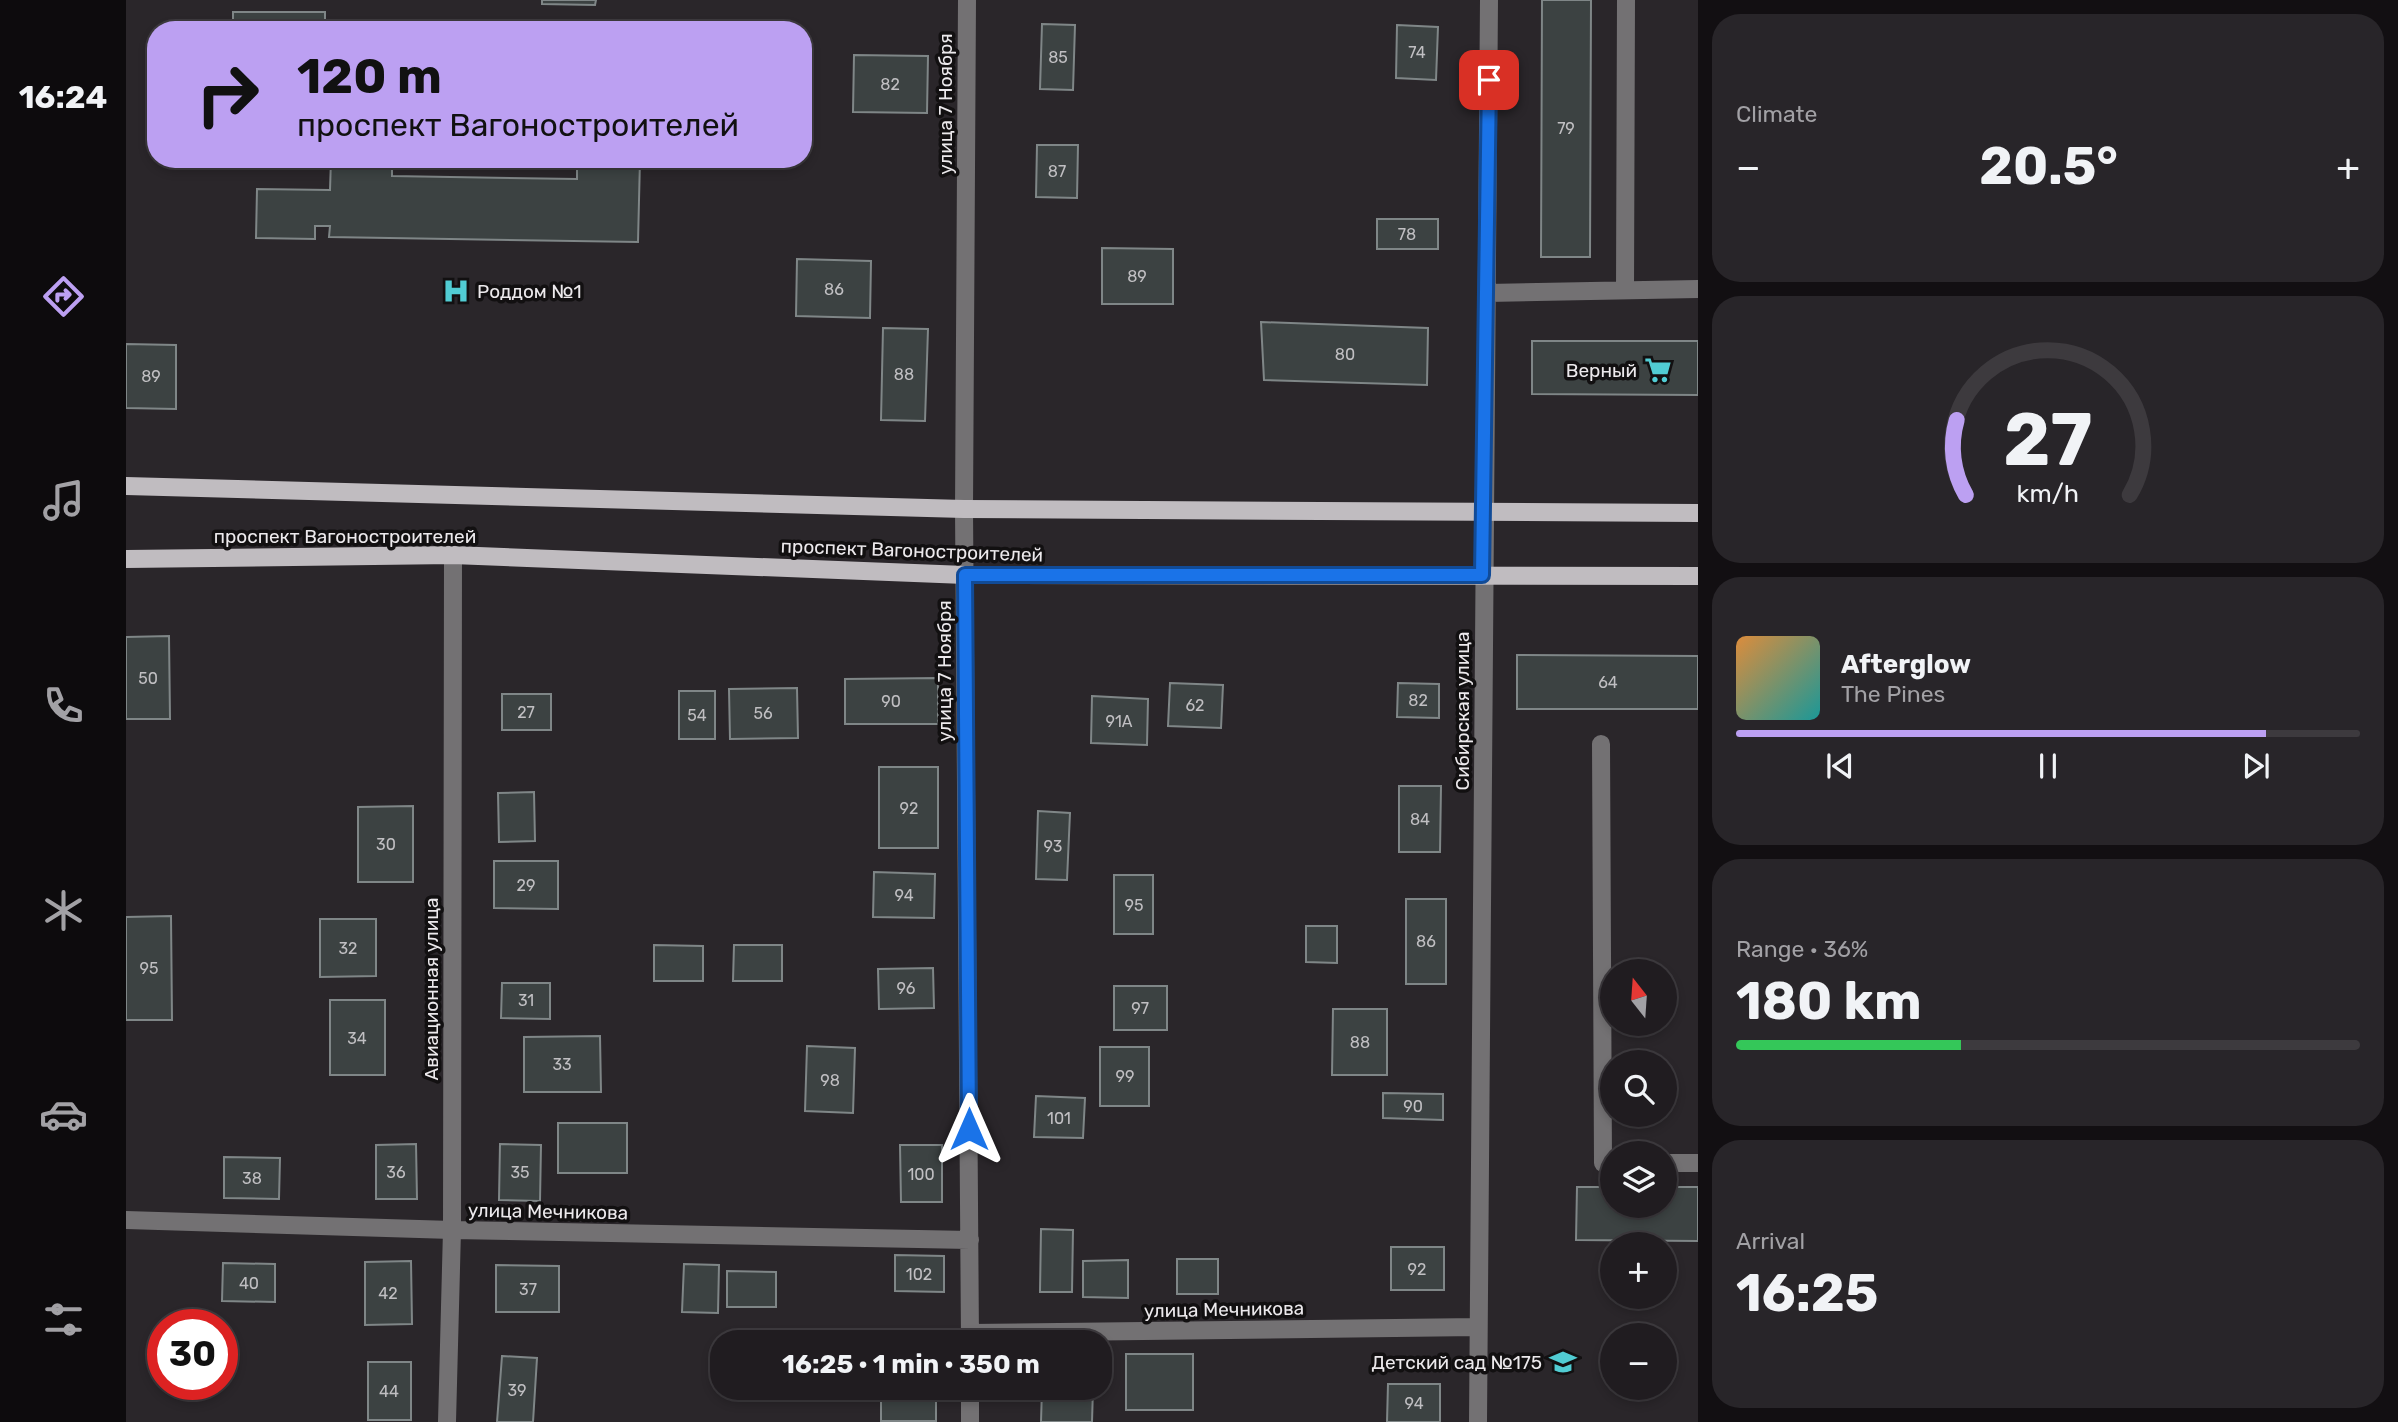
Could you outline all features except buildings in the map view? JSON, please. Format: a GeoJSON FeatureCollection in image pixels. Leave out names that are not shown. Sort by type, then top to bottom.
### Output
{"type":"FeatureCollection","features":[{"type":"Feature","properties":{"kind":"main road"},"geometry":{"type":"LineString","coordinates":[[126,486],[964,509],[1698,513]]}},
{"type":"Feature","properties":{"kind":"main road","name":"проспект Вагоностроителей"},"geometry":{"type":"LineString","coordinates":[[126,559],[453,555],[965,575],[1698,576]]}},
{"type":"Feature","properties":{"kind":"street","name":"улица 7 Ноября"},"geometry":{"type":"LineString","coordinates":[[967,0],[964,509],[970,1330]]}},
{"type":"Feature","properties":{"kind":"street","name":"Сибирская улица"},"geometry":{"type":"LineString","coordinates":[[1478,1422],[1482,575],[1486,513],[1489,0]]}},
{"type":"Feature","properties":{"kind":"street"},"geometry":{"type":"LineString","coordinates":[[1625,290],[1626,0]]}},
{"type":"Feature","properties":{"kind":"street"},"geometry":{"type":"LineString","coordinates":[[1488,293],[1698,289]]}},
{"type":"Feature","properties":{"kind":"street","name":"Авиационная улица"},"geometry":{"type":"LineString","coordinates":[[447,1422],[452,1230],[453,555]]}},
{"type":"Feature","properties":{"kind":"street"},"geometry":{"type":"LineString","coordinates":[[1601,744],[1603,1141]]}},
{"type":"Feature","properties":{"kind":"street"},"geometry":{"type":"LineString","coordinates":[[1677,1163],[1698,1163]]}},
{"type":"Feature","properties":{"kind":"street","name":"улица Мечникова"},"geometry":{"type":"LineString","coordinates":[[126,1220],[452,1230],[970,1240]]}},
{"type":"Feature","properties":{"kind":"street","name":"улица Мечникова"},"geometry":{"type":"LineString","coordinates":[[1112,1335],[1478,1327]]}},
{"type":"Feature","properties":{"kind":"street"},"geometry":{"type":"LineString","coordinates":[[970,1400],[970,1422]]}},
{"type":"Feature","properties":{"kind":"place","name":"Роддом №1"},"geometry":{"type":"Point","coordinates":[456,291]}},
{"type":"Feature","properties":{"kind":"place","name":"Верный"},"geometry":{"type":"Point","coordinates":[1658,370]}},
{"type":"Feature","properties":{"kind":"place","name":"Детский сад №175"},"geometry":{"type":"Point","coordinates":[1563,1362]}},
{"type":"Feature","properties":{"kind":"route"},"geometry":{"type":"LineString","coordinates":[[969,1129],[965,575],[1482,575],[1486,513],[1489,80]]}}]}
